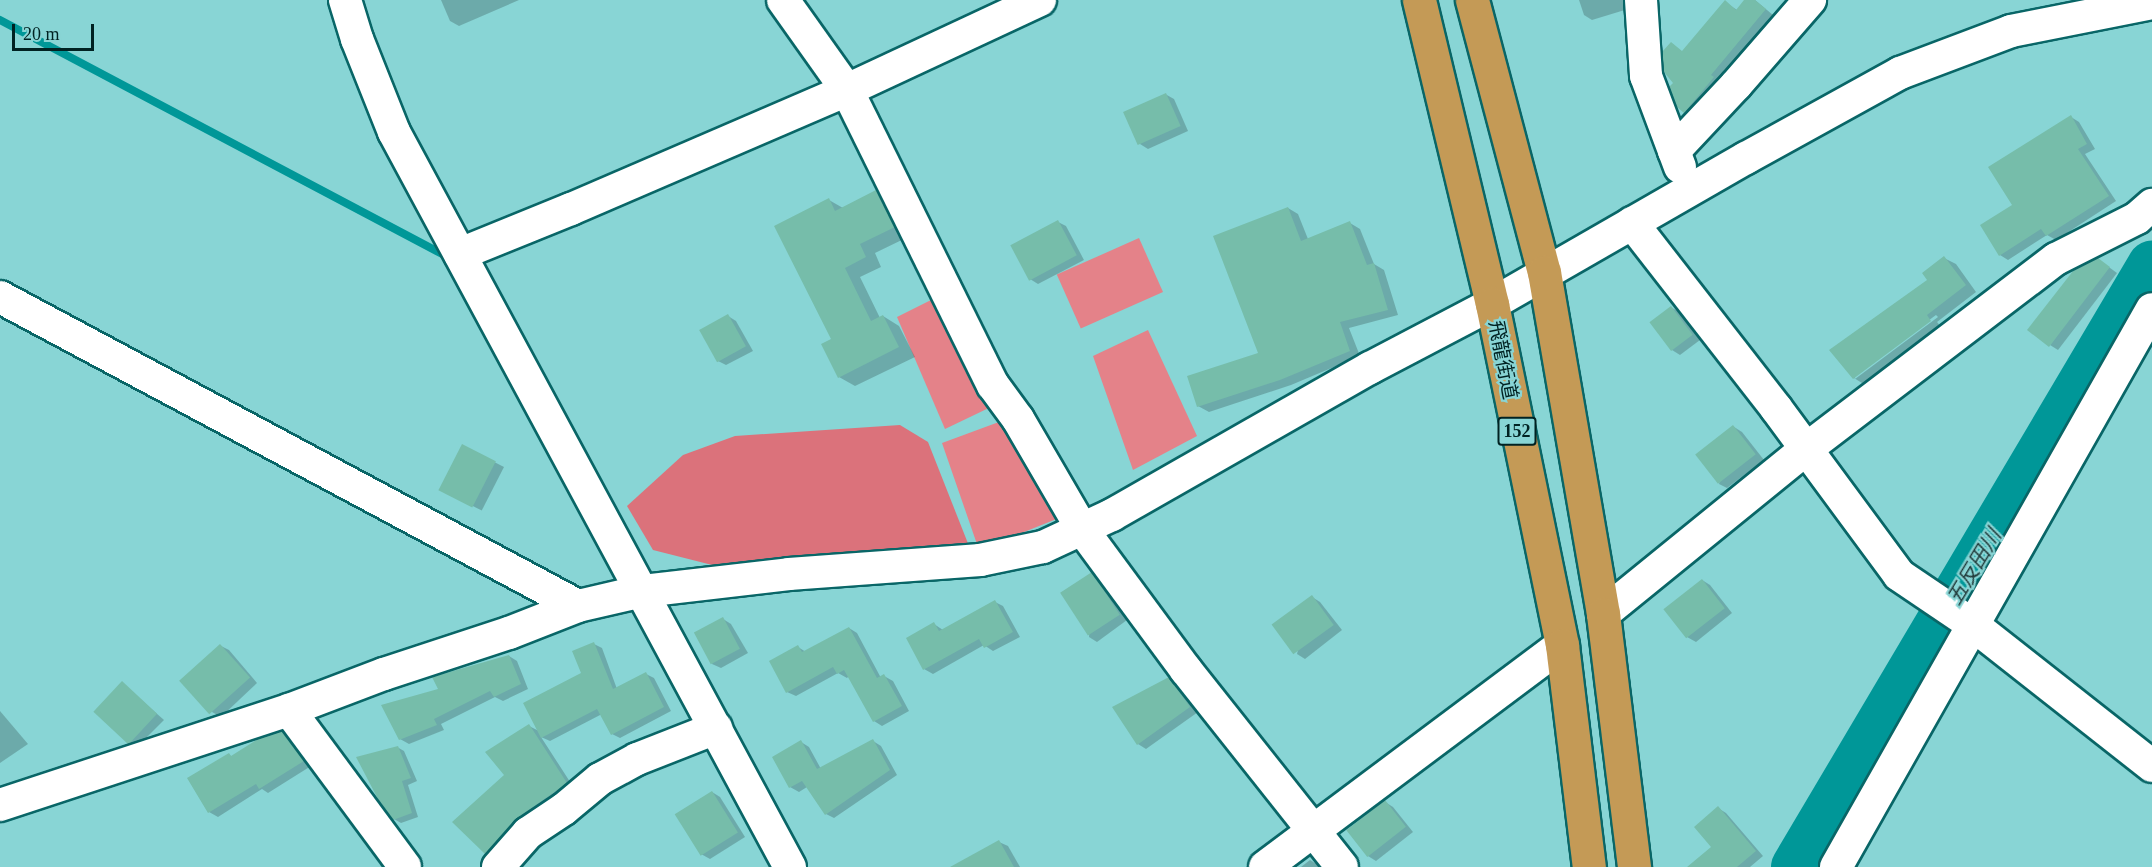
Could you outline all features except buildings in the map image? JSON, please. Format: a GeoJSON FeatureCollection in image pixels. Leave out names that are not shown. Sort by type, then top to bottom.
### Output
{"type":"FeatureCollection","features":[{"type":"Feature","properties":{"kind":"highway","name":"飛龍街道"},"geometry":{"type":"LineString","coordinates":[[1419,0],[1492,304],[1562,645],[1589,867]]}},
{"type":"Feature","properties":{"kind":"highway"},"geometry":{"type":"LineString","coordinates":[[1472,0],[1544,272],[1603,614],[1635,867]]}},
{"type":"Feature","properties":{"kind":"street"},"geometry":{"type":"LineString","coordinates":[[345,0],[357,39],[394,132],[790,867]]}},
{"type":"Feature","properties":{"kind":"street"},"geometry":{"type":"LineString","coordinates":[[783,0],[847,90],[993,385],[1018,419],[1082,529],[1186,670],[1342,867]]}},
{"type":"Feature","properties":{"kind":"street"},"geometry":{"type":"LineString","coordinates":[[460,254],[572,209],[847,90],[1040,0]]}},
{"type":"Feature","properties":{"kind":"street"},"geometry":{"type":"LineString","coordinates":[[1641,0],[1646,76],[1690,190]]}},
{"type":"Feature","properties":{"kind":"street"},"geometry":{"type":"LineString","coordinates":[[1674,151],[1736,86],[1810,0]]}},
{"type":"Feature","properties":{"kind":"street"},"geometry":{"type":"LineString","coordinates":[[0,805],[289,710],[384,674],[509,633],[578,606],[643,591],[789,574],[980,560],[1043,547],[1112,514],[1370,368],[1492,304],[1544,272],[1900,73],[2011,31],[2152,3]]}},
{"type":"Feature","properties":{"kind":"street"},"geometry":{"type":"LineString","coordinates":[[1603,614],[1805,450],[2056,259],[2137,218],[2152,205]]}},
{"type":"Feature","properties":{"kind":"street"},"geometry":{"type":"LineString","coordinates":[[1632,224],[1776,408],[1899,575],[1924,594],[1969,622],[2152,766]]}},
{"type":"Feature","properties":{"kind":"street"},"geometry":{"type":"LineString","coordinates":[[0,297],[578,606]]}},
{"type":"Feature","properties":{"kind":"street"},"geometry":{"type":"LineString","coordinates":[[1836,867],[1969,622],[2152,309]]}},
{"type":"Feature","properties":{"kind":"street"},"geometry":{"type":"LineString","coordinates":[[1265,867],[1562,645]]}},
{"type":"Feature","properties":{"kind":"street"},"geometry":{"type":"LineString","coordinates":[[289,710],[405,867]]}},
{"type":"Feature","properties":{"kind":"street"},"geometry":{"type":"LineString","coordinates":[[498,867],[528,833],[564,809],[600,779],[637,759],[716,728]]}},
{"type":"Feature","properties":{"kind":"shaded area"},"geometry":{"type":"Polygon","coordinates":[[[1139,238],[1163,292],[1081,329],[1057,275],[1139,238]]]}},
{"type":"Feature","properties":{"kind":"shaded area"},"geometry":{"type":"Polygon","coordinates":[[[937,297],[993,406],[945,429],[897,317],[937,297]]]}},
{"type":"Feature","properties":{"kind":"shaded area"},"geometry":{"type":"Polygon","coordinates":[[[1148,330],[1197,436],[1133,470],[1093,356],[1148,330]]]}},
{"type":"Feature","properties":{"kind":"shaded area"},"geometry":{"type":"Polygon","coordinates":[[[1007,419],[1059,518],[979,550],[942,443],[1007,419]]]}},
{"type":"Feature","properties":{"kind":"shaded area"},"geometry":{"type":"Polygon","coordinates":[[[900,425],[928,442],[969,546],[724,568],[653,550],[627,506],[683,455],[735,436],[900,425]]]}},
{"type":"Feature","properties":{"kind":"waterway"},"geometry":{"type":"LineString","coordinates":[[0,20],[444,255]]}},
{"type":"Feature","properties":{"kind":"waterway","name":"五反田川"},"geometry":{"type":"LineString","coordinates":[[1796,867],[2152,266]]}}]}
